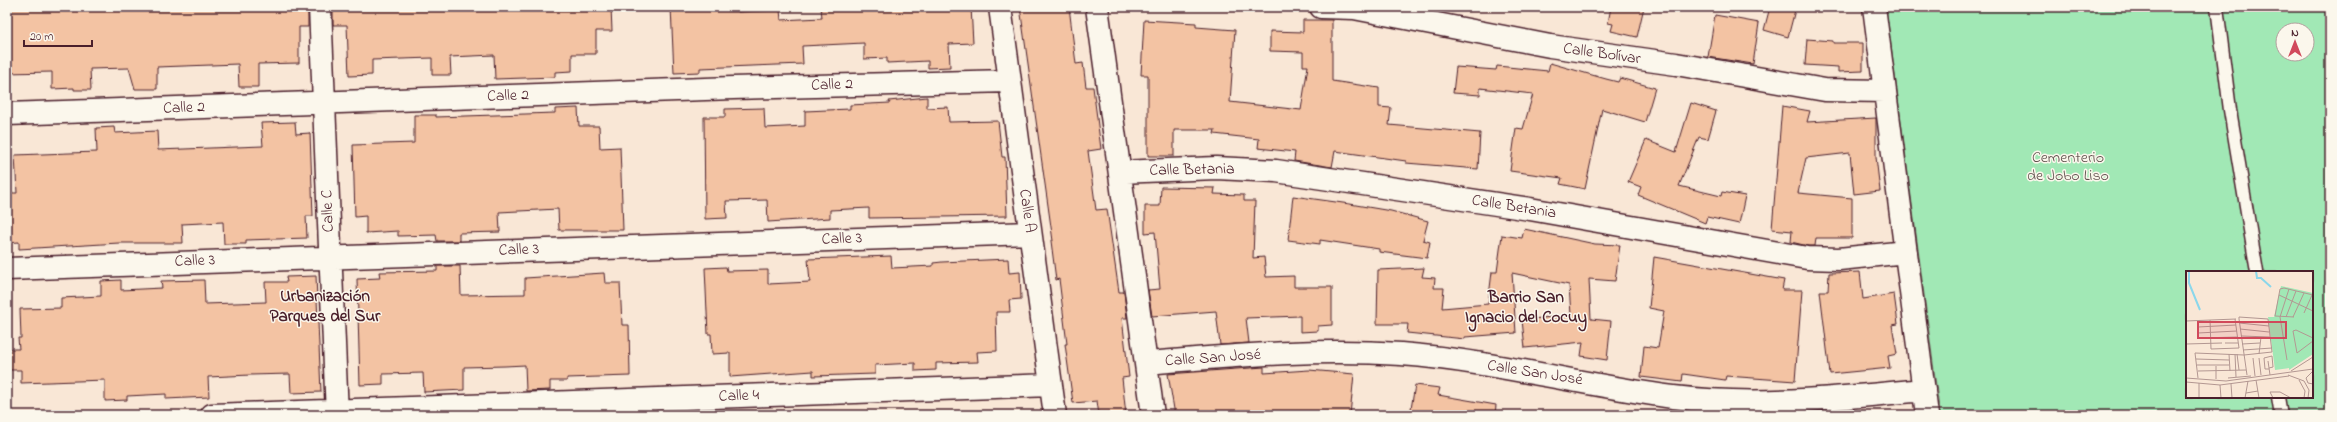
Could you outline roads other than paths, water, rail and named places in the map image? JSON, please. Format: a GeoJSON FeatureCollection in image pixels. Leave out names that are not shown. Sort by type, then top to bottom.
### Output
{"type":"FeatureCollection","features":[{"type":"Feature","properties":{"kind":"street","name":"Calle C"},"geometry":{"type":"LineString","coordinates":[[320,7],[336,413]]}},
{"type":"Feature","properties":{"kind":"street","name":"Calle A"},"geometry":{"type":"LineString","coordinates":[[1000,7],[1055,415]]}},
{"type":"Feature","properties":{"kind":"street"},"geometry":{"type":"LineString","coordinates":[[1097,7],[1153,415]]}},
{"type":"Feature","properties":{"kind":"street","name":"Calle Bolívar"},"geometry":{"type":"LineString","coordinates":[[1321,7],[1354,8],[1550,46],[1676,64],[1825,90],[1885,91]]}},
{"type":"Feature","properties":{"kind":"street"},"geometry":{"type":"LineString","coordinates":[[1874,7],[1927,415]]}},
{"type":"Feature","properties":{"kind":"street","name":"Calle 2"},"geometry":{"type":"LineString","coordinates":[[7,114],[1010,81]]}},
{"type":"Feature","properties":{"kind":"street","name":"Calle Betania"},"geometry":{"type":"LineString","coordinates":[[1120,172],[1216,168],[1276,171],[1530,209],[1807,258],[1839,259],[1906,252]]}},
{"type":"Feature","properties":{"kind":"street","name":"Calle 3"},"geometry":{"type":"LineString","coordinates":[[7,269],[330,256],[1030,233]]}},
{"type":"Feature","properties":{"kind":"street","name":"Calle San José"},"geometry":{"type":"LineString","coordinates":[[1146,363],[1292,352],[1330,351],[1402,354],[1550,375],[1675,406],[1752,402],[1807,408],[1924,390]]}},
{"type":"Feature","properties":{"kind":"street","name":"Calle 4"},"geometry":{"type":"LineString","coordinates":[[212,415],[336,413],[1051,385]]}},
{"type":"Feature","properties":{"kind":"lane"},"geometry":{"type":"LineString","coordinates":[[2217,7],[2230,110],[2257,271]]}},
{"type":"Feature","properties":{"kind":"lane"},"geometry":{"type":"LineString","coordinates":[[2278,398],[2281,415]]}},
{"type":"Feature","properties":{"kind":"district","name":"Urbanización Parques del Sur"},"geometry":{"type":"Point","coordinates":[325,306]}},
{"type":"Feature","properties":{"kind":"district","name":"Barrio San Ignacio del Cocuy"},"geometry":{"type":"Point","coordinates":[1526,307]}},
{"type":"Feature","properties":{"kind":"park label","name":"Cementerio de Jobo Liso"},"geometry":{"type":"Point","coordinates":[2068,167]}}]}
